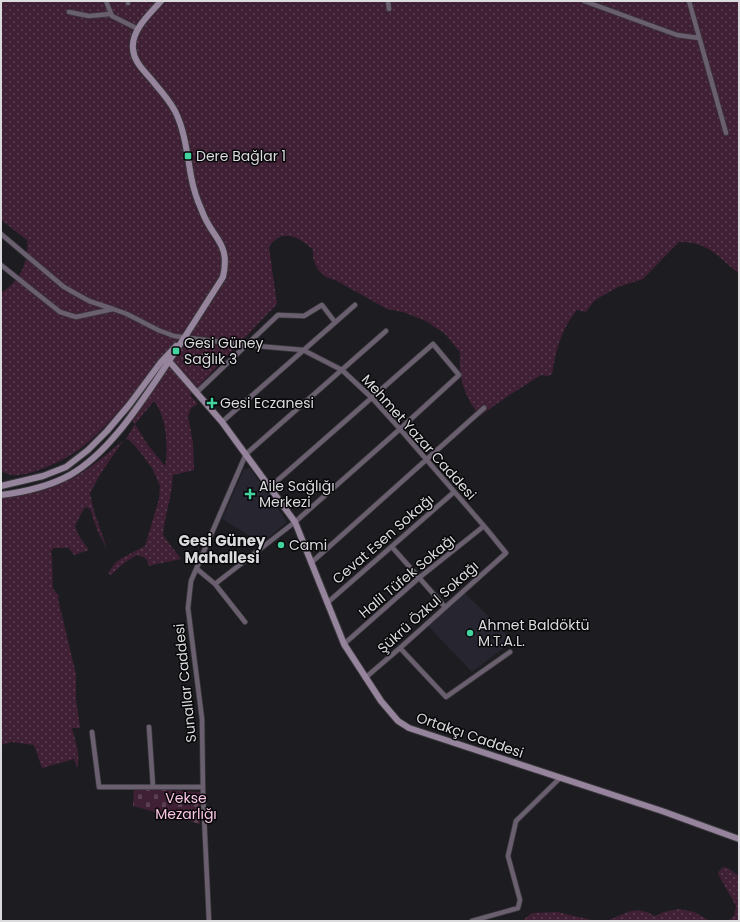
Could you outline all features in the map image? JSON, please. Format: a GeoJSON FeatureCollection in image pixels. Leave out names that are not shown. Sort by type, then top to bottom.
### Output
{"type":"FeatureCollection","features":[{"type":"Feature","properties":{"kind":"street"},"geometry":{"type":"LineString","coordinates":[[106,1],[110,14],[138,29]]}},
{"type":"Feature","properties":{"kind":"street"},"geometry":{"type":"LineString","coordinates":[[1,495],[46,485],[71,474],[94,457],[114,437],[136,410],[185,338],[223,277],[226,265],[225,254],[222,246],[202,212],[191,178],[186,142],[175,111],[135,59],[133,44],[138,29],[161,1]]}},
{"type":"Feature","properties":{"kind":"street"},"geometry":{"type":"LineString","coordinates":[[388,1],[389,10]]}},
{"type":"Feature","properties":{"kind":"street"},"geometry":{"type":"LineString","coordinates":[[584,1],[677,35],[699,38]]}},
{"type":"Feature","properties":{"kind":"street"},"geometry":{"type":"LineString","coordinates":[[689,1],[726,133]]}},
{"type":"Feature","properties":{"kind":"street"},"geometry":{"type":"LineString","coordinates":[[69,12],[89,16],[110,14]]}},
{"type":"Feature","properties":{"kind":"street","name":"Mehmet Yazar Caddesi"},"geometry":{"type":"LineString","coordinates":[[1,234],[64,287],[89,301],[127,314],[158,330],[185,338],[303,350],[342,370],[372,398],[400,429],[506,553]]}},
{"type":"Feature","properties":{"kind":"street"},"geometry":{"type":"LineString","coordinates":[[1,265],[60,312],[76,317],[113,309]]}},
{"type":"Feature","properties":{"kind":"street"},"geometry":{"type":"LineString","coordinates":[[196,392],[278,315],[304,316],[322,305],[335,322]]}},
{"type":"Feature","properties":{"kind":"street"},"geometry":{"type":"LineString","coordinates":[[222,422],[355,305]]}},
{"type":"Feature","properties":{"kind":"street"},"geometry":{"type":"LineString","coordinates":[[246,454],[386,331]]}},
{"type":"Feature","properties":{"kind":"street"},"geometry":{"type":"LineString","coordinates":[[1,486],[43,476],[66,467],[88,450],[107,431],[129,405],[161,362],[185,338]]}},
{"type":"Feature","properties":{"kind":"street"},"geometry":{"type":"LineString","coordinates":[[215,584],[295,522],[459,375],[433,344],[270,487]]}},
{"type":"Feature","properties":{"kind":"street","name":"Ortakçı Caddesi"},"geometry":{"type":"LineString","coordinates":[[169,361],[222,422],[295,522],[344,644],[381,701],[398,721],[409,728],[662,811],[739,839]]}},
{"type":"Feature","properties":{"kind":"street"},"geometry":{"type":"LineString","coordinates":[[312,562],[484,408]]}},
{"type":"Feature","properties":{"kind":"street","name":"Sunallar Caddesi"},"geometry":{"type":"LineString","coordinates":[[209,921],[203,787],[202,719],[188,608],[191,581],[246,454]]}},
{"type":"Feature","properties":{"kind":"street","name":"Cevat Esen Sokağı"},"geometry":{"type":"LineString","coordinates":[[327,603],[454,492]]}},
{"type":"Feature","properties":{"kind":"street","name":"Halil Tüfek Sokağı"},"geometry":{"type":"LineString","coordinates":[[344,644],[420,577],[484,526]]}},
{"type":"Feature","properties":{"kind":"street"},"geometry":{"type":"LineString","coordinates":[[392,547],[445,607]]}},
{"type":"Feature","properties":{"kind":"street","name":"Şükrü Özkul Sokağı"},"geometry":{"type":"LineString","coordinates":[[365,678],[506,553]]}},
{"type":"Feature","properties":{"kind":"street"},"geometry":{"type":"LineString","coordinates":[[196,569],[215,584],[245,622]]}},
{"type":"Feature","properties":{"kind":"street"},"geometry":{"type":"LineString","coordinates":[[400,648],[446,697],[510,652]]}},
{"type":"Feature","properties":{"kind":"street"},"geometry":{"type":"LineString","coordinates":[[149,727],[153,787]]}},
{"type":"Feature","properties":{"kind":"street"},"geometry":{"type":"LineString","coordinates":[[92,732],[99,787],[203,787]]}},
{"type":"Feature","properties":{"kind":"street"},"geometry":{"type":"LineString","coordinates":[[472,921],[518,908],[520,900],[508,856],[516,821],[560,778]]}},
{"type":"Feature","properties":{"kind":"shaded area","name":"Aile Sağlığı Merkezi"},"geometry":{"type":"Polygon","coordinates":[[[250,468],[287,522],[262,543],[222,519],[244,469],[250,468]]]}},
{"type":"Feature","properties":{"kind":"shaded area","name":"Ahmet Baldöktü M.T.A.L."},"geometry":{"type":"Polygon","coordinates":[[[465,593],[513,641],[472,672],[428,626],[465,593]]]}},
{"type":"Feature","properties":{"kind":"green space"},"geometry":{"type":"Polygon","coordinates":[[[1,1],[739,1],[739,273],[706,248],[690,243],[679,242],[643,279],[618,287],[602,296],[594,301],[586,312],[577,310],[571,317],[563,332],[555,357],[552,374],[548,376],[541,375],[480,416],[474,409],[463,386],[460,369],[460,352],[445,334],[426,321],[403,312],[387,309],[337,281],[326,277],[316,266],[313,258],[313,250],[308,245],[291,236],[280,237],[269,247],[277,304],[190,395],[198,404],[191,408],[188,416],[193,443],[194,470],[173,475],[163,535],[181,559],[148,566],[148,561],[145,558],[137,555],[124,563],[111,575],[108,573],[120,559],[145,546],[159,499],[160,486],[152,468],[136,447],[126,439],[135,424],[122,408],[84,446],[64,459],[23,475],[10,475],[1,471],[1,293],[13,283],[22,270],[25,263],[27,240],[1,220],[1,1]],[[154,401],[135,424],[148,445],[165,466],[167,450],[166,432],[158,407],[154,401]]]}},
{"type":"Feature","properties":{"kind":"green space"},"geometry":{"type":"Polygon","coordinates":[[[123,441],[101,473],[90,493],[94,511],[107,549],[98,532],[90,509],[86,507],[75,526],[79,536],[89,550],[74,555],[69,548],[54,548],[51,551],[53,589],[59,596],[58,599],[76,674],[76,699],[80,728],[72,728],[78,753],[77,768],[74,759],[42,768],[34,745],[12,742],[1,745],[1,498],[23,495],[66,481],[96,463],[123,441]]]}},
{"type":"Feature","properties":{"kind":"green space","name":"Vekse Mezarlığı"},"geometry":{"type":"Polygon","coordinates":[[[134,788],[201,792],[200,824],[133,806],[134,788]]]}},
{"type":"Feature","properties":{"kind":"green space"},"geometry":{"type":"Polygon","coordinates":[[[723,867],[728,868],[739,876],[739,921],[728,921],[734,916],[736,906],[718,874],[723,867]]]}},
{"type":"Feature","properties":{"kind":"green space"},"geometry":{"type":"Polygon","coordinates":[[[679,909],[694,912],[710,921],[606,921],[635,910],[647,912],[655,916],[664,912],[679,909]]]}},
{"type":"Feature","properties":{"kind":"green space"},"geometry":{"type":"Polygon","coordinates":[[[557,912],[596,921],[522,921],[532,913],[557,912]]]}},
{"type":"Feature","properties":{"kind":"place","name":"Dere Bağlar 1"},"geometry":{"type":"Point","coordinates":[188,156]}},
{"type":"Feature","properties":{"kind":"place","name":"Gesi Güney Sağlık 3"},"geometry":{"type":"Point","coordinates":[176,351]}},
{"type":"Feature","properties":{"kind":"place","name":"Gesi Eczanesi"},"geometry":{"type":"Point","coordinates":[212,403]}},
{"type":"Feature","properties":{"kind":"place","name":"Aile Sağlığı Merkezi"},"geometry":{"type":"Point","coordinates":[250,494]}},
{"type":"Feature","properties":{"kind":"place","name":"Cami"},"geometry":{"type":"Point","coordinates":[281,545]}},
{"type":"Feature","properties":{"kind":"place","name":"Ahmet Baldöktü M.T.A.L."},"geometry":{"type":"Point","coordinates":[470,633]}},
{"type":"Feature","properties":{"kind":"district","name":"Gesi Güney Mahallesi"},"geometry":{"type":"Point","coordinates":[222,550]}}]}
